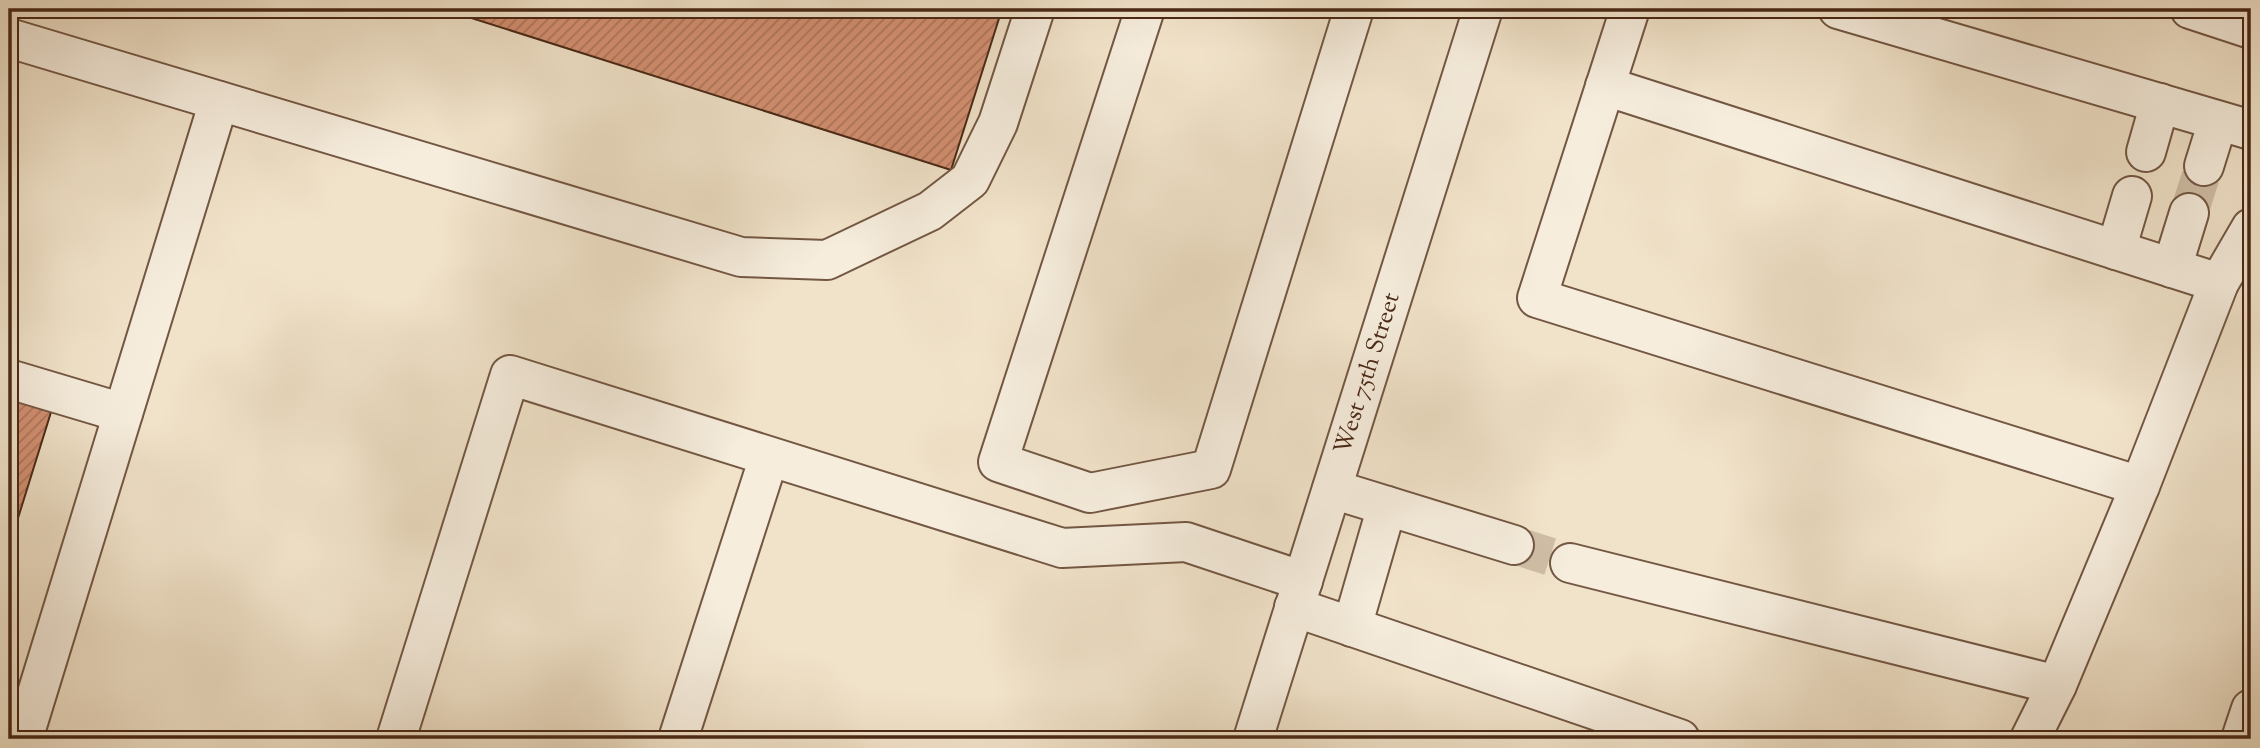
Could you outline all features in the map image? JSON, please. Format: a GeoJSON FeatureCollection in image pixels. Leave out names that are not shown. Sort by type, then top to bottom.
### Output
{"type":"FeatureCollection","features":[{"type":"Feature","properties":{"kind":"street"},"geometry":{"type":"LineString","coordinates":[[9,38],[741,257],[827,260],[930,211],[970,180],[998,122],[1035,9]]}},
{"type":"Feature","properties":{"kind":"street"},"geometry":{"type":"LineString","coordinates":[[1144,9],[998,462],[1090,493],[1212,469],[1354,9]]}},
{"type":"Feature","properties":{"kind":"street","name":"West 75th Street"},"geometry":{"type":"LineString","coordinates":[[1253,739],[1483,9]]}},
{"type":"Feature","properties":{"kind":"street"},"geometry":{"type":"LineString","coordinates":[[1630,9],[1537,298],[2140,486]]}},
{"type":"Feature","properties":{"kind":"street"},"geometry":{"type":"LineString","coordinates":[[1838,9],[2235,126],[2204,166]]}},
{"type":"Feature","properties":{"kind":"street"},"geometry":{"type":"LineString","coordinates":[[2190,9],[2251,29]]}},
{"type":"Feature","properties":{"kind":"street"},"geometry":{"type":"LineString","coordinates":[[1605,86],[2219,283]]}},
{"type":"Feature","properties":{"kind":"street"},"geometry":{"type":"LineString","coordinates":[[23,739],[219,101]]}},
{"type":"Feature","properties":{"kind":"street"},"geometry":{"type":"LineString","coordinates":[[2146,152],[2160,103]]}},
{"type":"Feature","properties":{"kind":"street"},"geometry":{"type":"LineString","coordinates":[[2116,250],[2132,196]]}},
{"type":"Feature","properties":{"kind":"street"},"geometry":{"type":"LineString","coordinates":[[2172,268],[2189,213]]}},
{"type":"Feature","properties":{"kind":"street"},"geometry":{"type":"LineString","coordinates":[[2030,739],[2057,685],[2140,486],[2219,283],[2251,228]]}},
{"type":"Feature","properties":{"kind":"street"},"geometry":{"type":"LineString","coordinates":[[396,739],[510,375],[1062,548],[1186,542],[1298,594],[1352,627],[1680,739]]}},
{"type":"Feature","properties":{"kind":"street"},"geometry":{"type":"LineString","coordinates":[[9,379],[123,413]]}},
{"type":"Feature","properties":{"kind":"street"},"geometry":{"type":"LineString","coordinates":[[678,739],[769,457]]}},
{"type":"Feature","properties":{"kind":"street"},"geometry":{"type":"LineString","coordinates":[[1332,489],[1514,545]]}},
{"type":"Feature","properties":{"kind":"street"},"geometry":{"type":"LineString","coordinates":[[1352,627],[1387,506]]}},
{"type":"Feature","properties":{"kind":"street"},"geometry":{"type":"LineString","coordinates":[[1570,563],[2057,685]]}},
{"type":"Feature","properties":{"kind":"street"},"geometry":{"type":"LineString","coordinates":[[2241,739],[2251,709]]}},
{"type":"Feature","properties":{"kind":"building"},"geometry":{"type":"Polygon","coordinates":[[[443,9],[1002,9],[951,170],[443,9]]]}},
{"type":"Feature","properties":{"kind":"building"},"geometry":{"type":"Polygon","coordinates":[[[9,395],[52,409],[9,547],[9,395]]]}},
{"type":"Feature","properties":{"kind":"tunnel"},"geometry":{"type":"LineString","coordinates":[[2189,213],[2204,166]]}},
{"type":"Feature","properties":{"kind":"tunnel"},"geometry":{"type":"LineString","coordinates":[[1514,545],[1570,563]]}}]}
